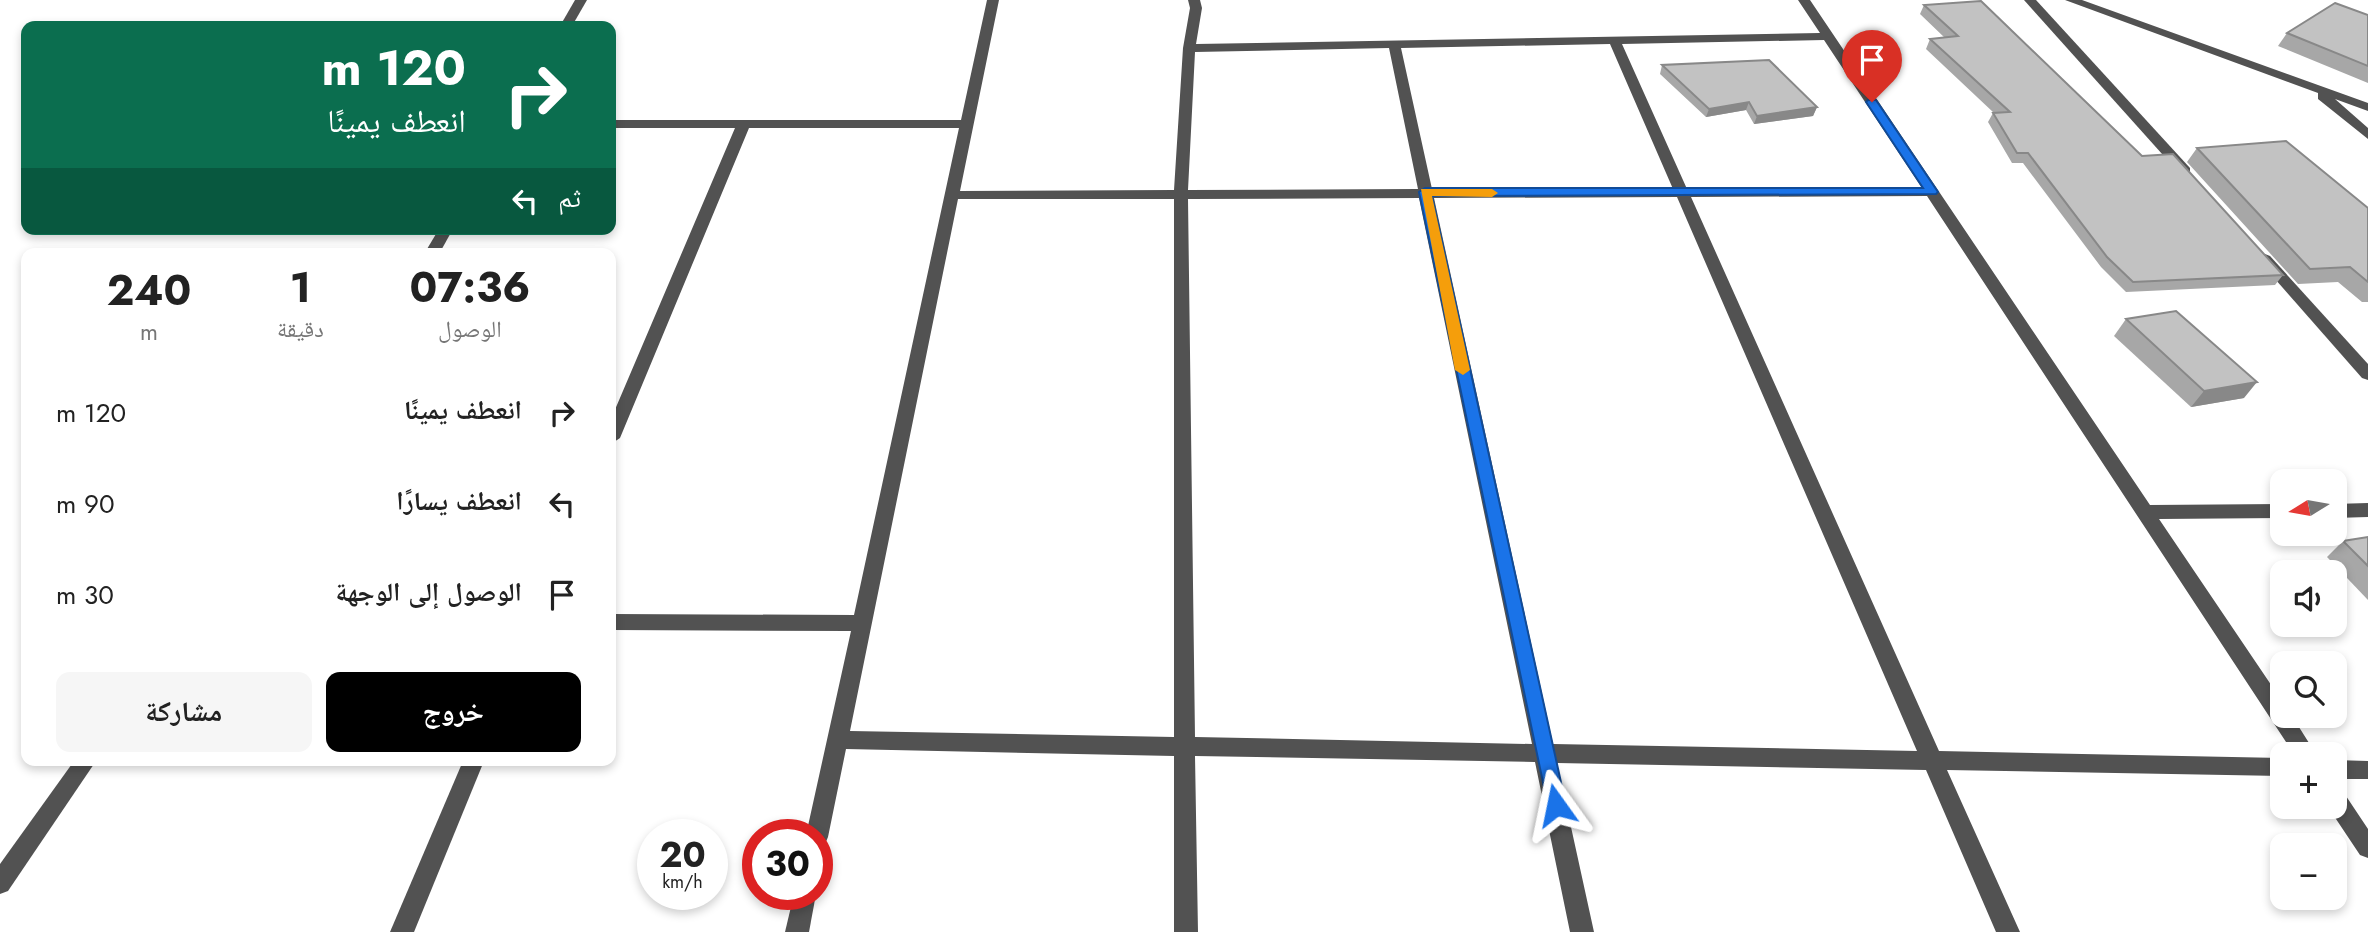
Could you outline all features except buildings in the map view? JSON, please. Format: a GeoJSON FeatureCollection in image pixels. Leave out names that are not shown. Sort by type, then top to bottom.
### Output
{"type":"FeatureCollection","features":[{"type":"Feature","properties":{"kind":"street"},"geometry":{"type":"LineString","coordinates":[[569,21],[581,0]]}},
{"type":"Feature","properties":{"kind":"street"},"geometry":{"type":"LineString","coordinates":[[821,819],[993,0]]}},
{"type":"Feature","properties":{"kind":"street"},"geometry":{"type":"LineString","coordinates":[[1186,932],[1181,192],[1189,48],[1196,8],[1194,0]]}},
{"type":"Feature","properties":{"kind":"street"},"geometry":{"type":"LineString","coordinates":[[1804,0],[2298,742]]}},
{"type":"Feature","properties":{"kind":"street"},"geometry":{"type":"LineString","coordinates":[[2029,0],[2194,182]]}},
{"type":"Feature","properties":{"kind":"street"},"geometry":{"type":"LineString","coordinates":[[2071,0],[2368,107]]}},
{"type":"Feature","properties":{"kind":"street"},"geometry":{"type":"LineString","coordinates":[[1189,48],[1828,36]]}},
{"type":"Feature","properties":{"kind":"street"},"geometry":{"type":"LineString","coordinates":[[1615,41],[2008,932]]}},
{"type":"Feature","properties":{"kind":"street"},"geometry":{"type":"LineString","coordinates":[[1394,44],[1582,932]]}},
{"type":"Feature","properties":{"kind":"street"},"geometry":{"type":"LineString","coordinates":[[2315,89],[2368,135]]}},
{"type":"Feature","properties":{"kind":"street"},"geometry":{"type":"LineString","coordinates":[[616,426],[744,123]]}},
{"type":"Feature","properties":{"kind":"street"},"geometry":{"type":"LineString","coordinates":[[616,124],[967,124]]}},
{"type":"Feature","properties":{"kind":"street"},"geometry":{"type":"LineString","coordinates":[[952,195],[1181,192],[1931,192]]}},
{"type":"Feature","properties":{"kind":"street"},"geometry":{"type":"LineString","coordinates":[[2258,252],[2368,373]]}},
{"type":"Feature","properties":{"kind":"street"},"geometry":{"type":"LineString","coordinates":[[2347,511],[2368,510]]}},
{"type":"Feature","properties":{"kind":"street"},"geometry":{"type":"LineString","coordinates":[[2145,512],[2270,511]]}},
{"type":"Feature","properties":{"kind":"street"},"geometry":{"type":"LineString","coordinates":[[616,622],[861,623]]}},
{"type":"Feature","properties":{"kind":"street"},"geometry":{"type":"LineString","coordinates":[[838,740],[2270,768]]}},
{"type":"Feature","properties":{"kind":"street"},"geometry":{"type":"LineString","coordinates":[[0,883],[82,766]]}},
{"type":"Feature","properties":{"kind":"street"},"geometry":{"type":"LineString","coordinates":[[402,932],[472,766]]}},
{"type":"Feature","properties":{"kind":"street"},"geometry":{"type":"LineString","coordinates":[[2347,769],[2368,769]]}},
{"type":"Feature","properties":{"kind":"street"},"geometry":{"type":"LineString","coordinates":[[2347,816],[2368,848]]}},
{"type":"Feature","properties":{"kind":"street"},"geometry":{"type":"LineString","coordinates":[[797,932],[802,910]]}},
{"type":"Feature","properties":{"kind":"slow traffic"},"geometry":{"type":"LineString","coordinates":[[1463,370],[1425,192],[1492,193]]}},
{"type":"Feature","properties":{"kind":"route"},"geometry":{"type":"LineString","coordinates":[[1556,805],[1425,192],[1931,192],[1872,102]]}}]}
